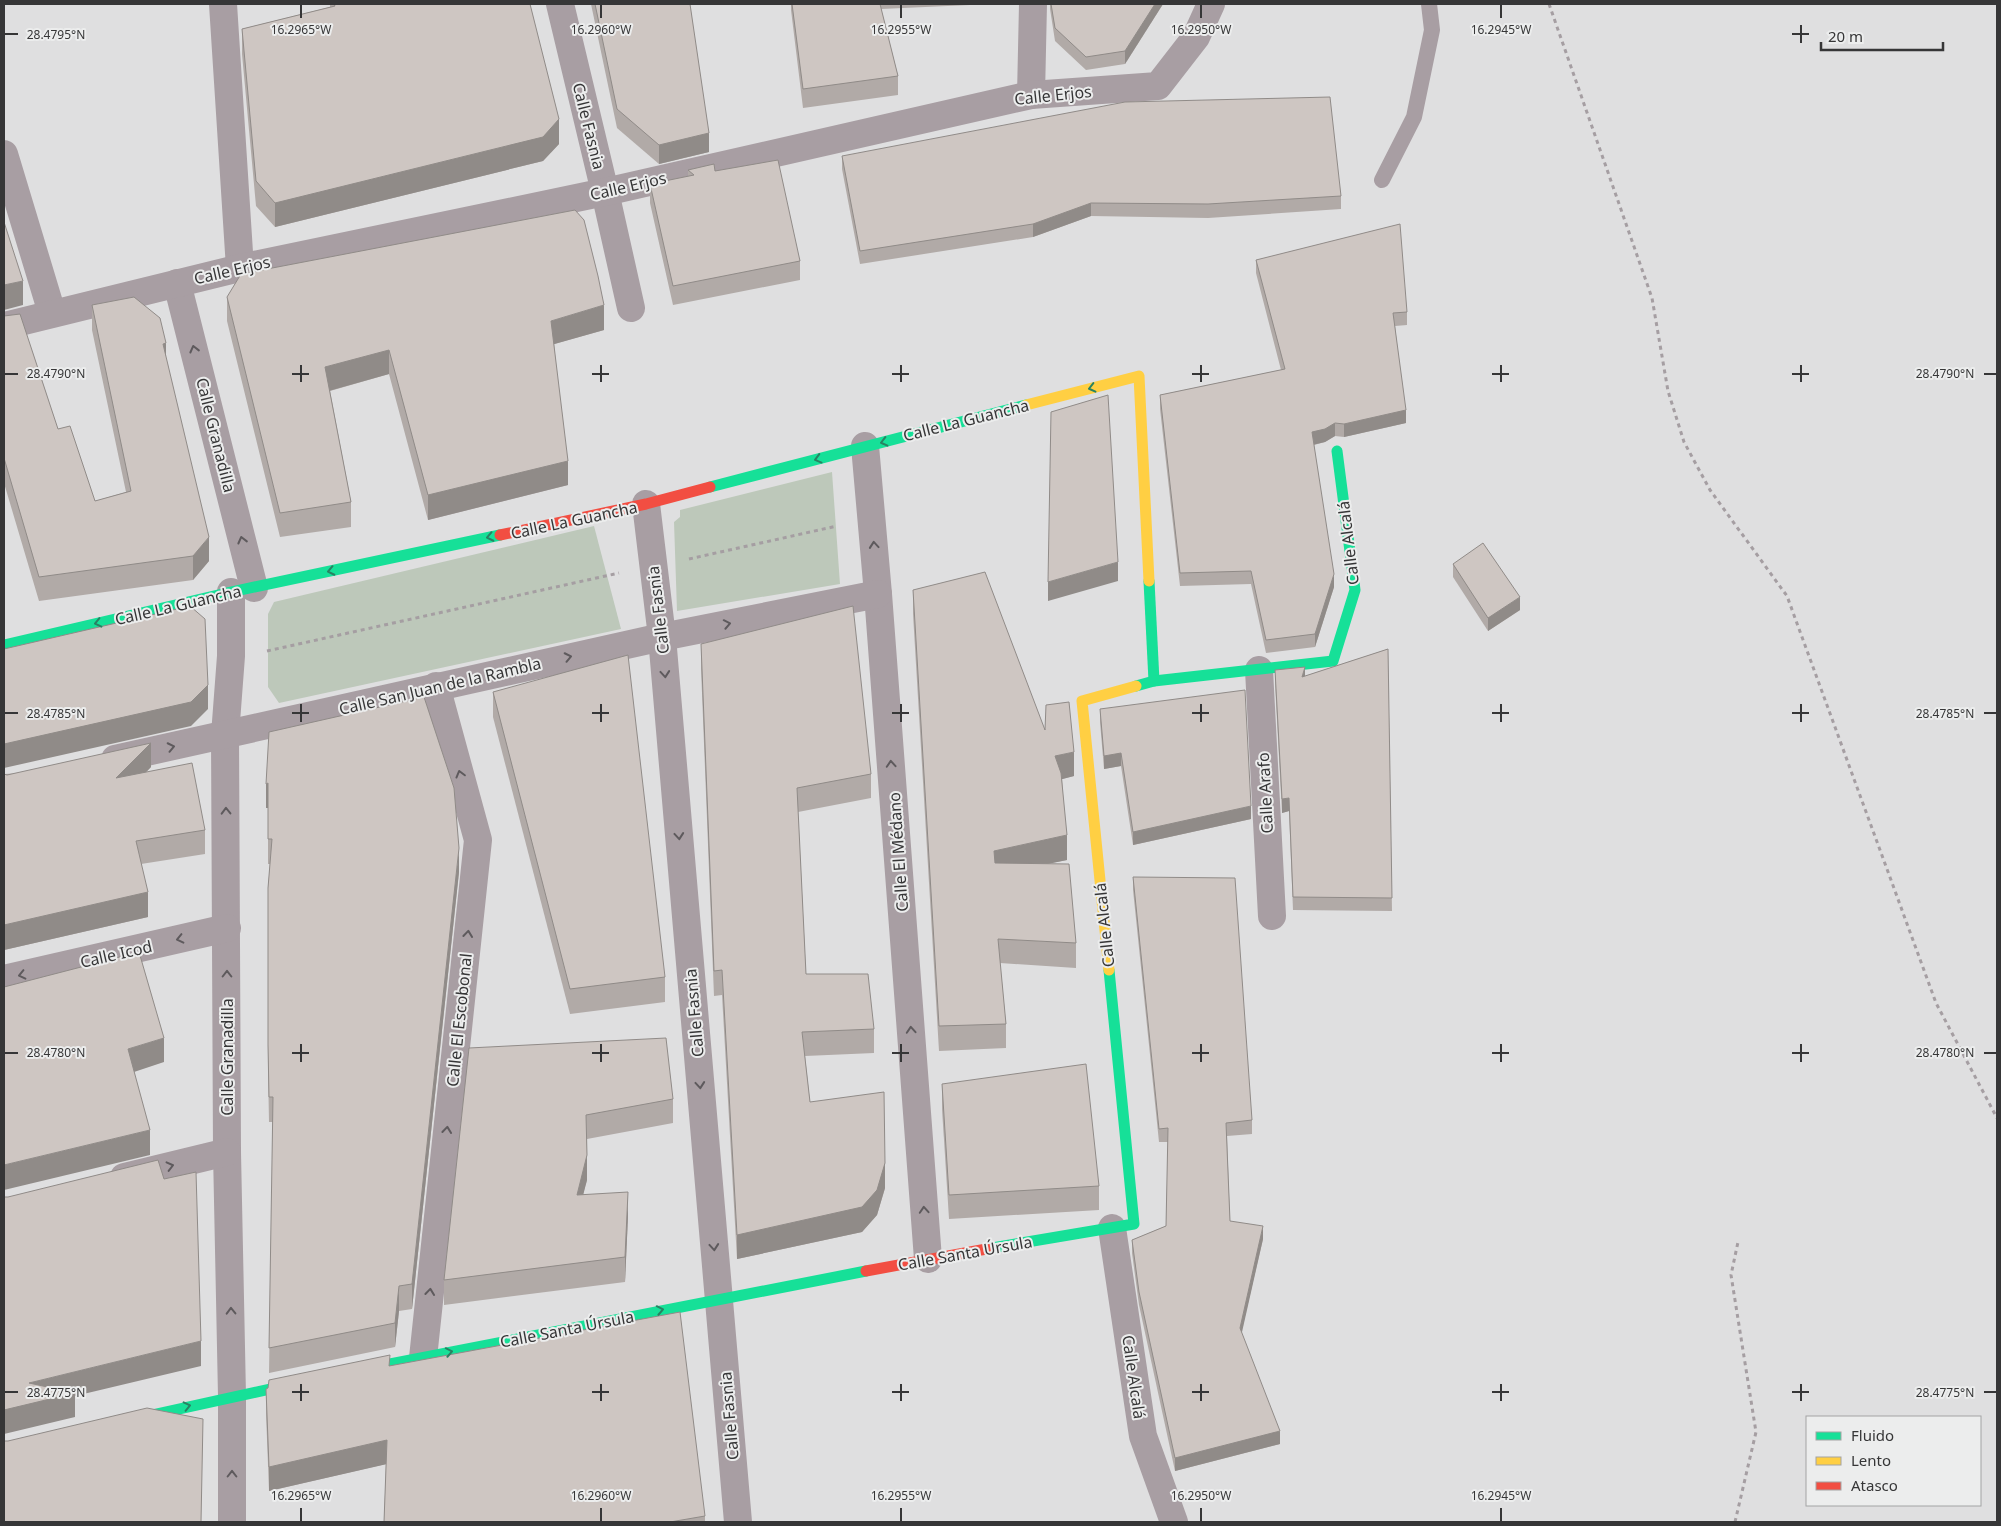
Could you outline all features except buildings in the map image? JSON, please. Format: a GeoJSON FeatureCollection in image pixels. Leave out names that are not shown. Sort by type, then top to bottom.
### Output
{"type":"FeatureCollection","features":[{"type":"Feature","properties":{"kind":"street"},"geometry":{"type":"LineString","coordinates":[[223,4],[240,268]]}},
{"type":"Feature","properties":{"kind":"street","name":"Calle Fasnia"},"geometry":{"type":"LineString","coordinates":[[560,4],[631,308]]}},
{"type":"Feature","properties":{"kind":"street"},"geometry":{"type":"LineString","coordinates":[[1031,95],[1033,4]]}},
{"type":"Feature","properties":{"kind":"street","name":"Calle Erjos"},"geometry":{"type":"LineString","coordinates":[[4,326],[240,268],[605,192],[1031,95],[1158,86],[1196,37],[1211,4]]}},
{"type":"Feature","properties":{"kind":"street"},"geometry":{"type":"LineString","coordinates":[[4,154],[52,313]]}},
{"type":"Feature","properties":{"kind":"street","name":"Calle Granadilla"},"geometry":{"type":"LineString","coordinates":[[177,283],[243,590],[231,656],[225,735],[227,1152],[232,1396],[232,1522]]}},
{"type":"Feature","properties":{"kind":"street","name":"Calle La Guancha"},"geometry":{"type":"LineString","coordinates":[[4,645],[243,590],[646,504],[1139,376],[1154,681]]}},
{"type":"Feature","properties":{"kind":"street","name":"Calle El Médano"},"geometry":{"type":"LineString","coordinates":[[865,446],[878,594],[928,1258]]}},
{"type":"Feature","properties":{"kind":"street","name":"Calle Alcalá"},"geometry":{"type":"LineString","coordinates":[[1174,1522],[1143,1436],[1123,1226],[1082,701],[1154,681],[1332,661],[1355,590],[1337,451]]}},
{"type":"Feature","properties":{"kind":"street","name":"Calle Fasnia"},"geometry":{"type":"LineString","coordinates":[[646,504],[652,567],[662,636],[738,1522]]}},
{"type":"Feature","properties":{"kind":"street","name":"Calle San Juan de la Rambla"},"geometry":{"type":"LineString","coordinates":[[90,765],[662,636],[878,594]]}},
{"type":"Feature","properties":{"kind":"street","name":"Calle Arafo"},"geometry":{"type":"LineString","coordinates":[[1259,670],[1272,916]]}},
{"type":"Feature","properties":{"kind":"street","name":"Calle El Escobonal"},"geometry":{"type":"LineString","coordinates":[[423,1358],[478,840],[436,686]]}},
{"type":"Feature","properties":{"kind":"street","name":"Calle Icod"},"geometry":{"type":"LineString","coordinates":[[4,979],[227,928]]}},
{"type":"Feature","properties":{"kind":"street"},"geometry":{"type":"LineString","coordinates":[[97,1183],[227,1152]]}},
{"type":"Feature","properties":{"kind":"street","name":"Calle Santa Úrsula"},"geometry":{"type":"LineString","coordinates":[[347,1373],[928,1258],[1123,1226]]}},
{"type":"Feature","properties":{"kind":"street"},"geometry":{"type":"LineString","coordinates":[[118,1423],[232,1396],[318,1379]]}},
{"type":"Feature","properties":{"kind":"lane"},"geometry":{"type":"LineString","coordinates":[[1382,180],[1414,117],[1432,30],[1429,4]]}},
{"type":"Feature","properties":{"kind":"path"},"geometry":{"type":"LineString","coordinates":[[1549,4],[1652,298],[1668,391],[1684,442],[1710,490],[1787,596],[1936,1002],[1997,1118]]}},
{"type":"Feature","properties":{"kind":"path"},"geometry":{"type":"LineString","coordinates":[[231,656],[268,651],[872,520]]}},
{"type":"Feature","properties":{"kind":"path"},"geometry":{"type":"LineString","coordinates":[[1735,1522],[1756,1432],[1731,1276],[1738,1242]]}},
{"type":"Feature","properties":{"kind":"green space"},"geometry":{"type":"Polygon","coordinates":[[[832,472],[840,584],[677,611],[674,522],[680,517],[680,510],[832,472]]]}},
{"type":"Feature","properties":{"kind":"green space"},"geometry":{"type":"Polygon","coordinates":[[[594,526],[621,629],[279,703],[268,687],[268,614],[274,602],[594,526]]]}},
{"type":"Feature","properties":{"kind":"traffic: fast"},"geometry":{"type":"LineString","coordinates":[[710,487],[1026,405]]}},
{"type":"Feature","properties":{"kind":"traffic: fast"},"geometry":{"type":"LineString","coordinates":[[1136,686],[1154,681],[1333,661],[1355,590],[1337,451]]}},
{"type":"Feature","properties":{"kind":"traffic: fast"},"geometry":{"type":"LineString","coordinates":[[4,645],[231,592],[500,535]]}},
{"type":"Feature","properties":{"kind":"traffic: fast"},"geometry":{"type":"LineString","coordinates":[[1149,581],[1154,681]]}},
{"type":"Feature","properties":{"kind":"traffic: fast"},"geometry":{"type":"LineString","coordinates":[[992,1248],[1134,1224],[1109,970]]}},
{"type":"Feature","properties":{"kind":"traffic: fast"},"geometry":{"type":"LineString","coordinates":[[354,1371],[866,1271]]}},
{"type":"Feature","properties":{"kind":"traffic: fast"},"geometry":{"type":"LineString","coordinates":[[129,1420],[302,1382]]}},
{"type":"Feature","properties":{"kind":"traffic: slow"},"geometry":{"type":"LineString","coordinates":[[1026,405],[1139,376],[1149,581]]}},
{"type":"Feature","properties":{"kind":"traffic: slow"},"geometry":{"type":"LineString","coordinates":[[1109,970],[1082,701],[1136,686]]}},
{"type":"Feature","properties":{"kind":"traffic: jam"},"geometry":{"type":"LineString","coordinates":[[500,535],[646,504],[710,487]]}},
{"type":"Feature","properties":{"kind":"traffic: jam"},"geometry":{"type":"LineString","coordinates":[[866,1271],[992,1248]]}}]}
